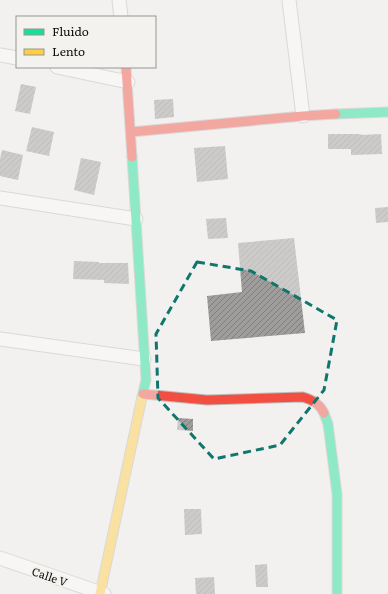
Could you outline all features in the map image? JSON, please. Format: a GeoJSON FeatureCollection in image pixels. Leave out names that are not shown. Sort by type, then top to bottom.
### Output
{"type":"FeatureCollection","features":[{"type":"Feature","properties":{"kind":"street"},"geometry":{"type":"LineString","coordinates":[[119,0],[121,16]]}},
{"type":"Feature","properties":{"kind":"street"},"geometry":{"type":"LineString","coordinates":[[289,0],[303,116]]}},
{"type":"Feature","properties":{"kind":"street"},"geometry":{"type":"LineString","coordinates":[[0,54],[16,58]]}},
{"type":"Feature","properties":{"kind":"street"},"geometry":{"type":"LineString","coordinates":[[62,68],[128,82]]}},
{"type":"Feature","properties":{"kind":"street"},"geometry":{"type":"LineString","coordinates":[[102,594],[146,380],[126,68]]}},
{"type":"Feature","properties":{"kind":"street"},"geometry":{"type":"LineString","coordinates":[[131,132],[303,116],[388,112]]}},
{"type":"Feature","properties":{"kind":"street"},"geometry":{"type":"LineString","coordinates":[[0,198],[136,219]]}},
{"type":"Feature","properties":{"kind":"street"},"geometry":{"type":"LineString","coordinates":[[0,339],[144,359]]}},
{"type":"Feature","properties":{"kind":"street"},"geometry":{"type":"LineString","coordinates":[[143,394],[207,400],[290,398],[296,396],[310,399],[322,408],[325,412],[328,424],[337,494],[337,594]]}},
{"type":"Feature","properties":{"kind":"street","name":"Calle V"},"geometry":{"type":"LineString","coordinates":[[0,558],[102,594]]}},
{"type":"Feature","properties":{"kind":"highlighted area"},"geometry":{"type":"Polygon","coordinates":[[[197,262],[251,271],[337,320],[324,390],[280,445],[214,459],[158,398],[156,334],[197,262]]]}},
{"type":"Feature","properties":{"kind":"building"},"geometry":{"type":"Polygon","coordinates":[[[21,84],[36,87],[30,114],[15,111],[21,84]]]}},
{"type":"Feature","properties":{"kind":"building"},"geometry":{"type":"Polygon","coordinates":[[[173,99],[174,117],[155,119],[154,100],[173,99]]]}},
{"type":"Feature","properties":{"kind":"building"},"geometry":{"type":"Polygon","coordinates":[[[32,127],[54,132],[49,156],[26,151],[32,127]]]}},
{"type":"Feature","properties":{"kind":"building"},"geometry":{"type":"Polygon","coordinates":[[[328,134],[381,134],[382,154],[351,155],[351,149],[328,149],[328,134]]]}},
{"type":"Feature","properties":{"kind":"building"},"geometry":{"type":"Polygon","coordinates":[[[225,146],[228,179],[197,182],[194,148],[225,146]]]}},
{"type":"Feature","properties":{"kind":"building"},"geometry":{"type":"Polygon","coordinates":[[[2,150],[23,155],[18,180],[0,176],[0,159],[2,150]]]}},
{"type":"Feature","properties":{"kind":"building"},"geometry":{"type":"Polygon","coordinates":[[[81,158],[101,162],[94,195],[74,190],[81,158]]]}},
{"type":"Feature","properties":{"kind":"building"},"geometry":{"type":"Polygon","coordinates":[[[388,207],[388,222],[376,223],[375,208],[388,207]]]}},
{"type":"Feature","properties":{"kind":"building"},"geometry":{"type":"Polygon","coordinates":[[[226,218],[228,238],[208,239],[206,219],[226,218]]]}},
{"type":"Feature","properties":{"kind":"building"},"geometry":{"type":"Polygon","coordinates":[[[294,238],[305,333],[211,341],[207,296],[242,292],[238,243],[294,238]]]}},
{"type":"Feature","properties":{"kind":"building"},"geometry":{"type":"Polygon","coordinates":[[[74,261],[128,263],[129,284],[104,283],[104,280],[73,279],[74,261]]]}},
{"type":"Feature","properties":{"kind":"building"},"geometry":{"type":"Polygon","coordinates":[[[178,418],[193,419],[193,431],[177,430],[178,418]]]}},
{"type":"Feature","properties":{"kind":"building"},"geometry":{"type":"Polygon","coordinates":[[[184,509],[201,509],[202,534],[185,535],[184,509]]]}},
{"type":"Feature","properties":{"kind":"building"},"geometry":{"type":"Polygon","coordinates":[[[267,564],[268,587],[256,587],[255,565],[267,564]]]}},
{"type":"Feature","properties":{"kind":"building"},"geometry":{"type":"Polygon","coordinates":[[[214,577],[215,594],[196,594],[195,578],[214,577]]]}},
{"type":"Feature","properties":{"kind":"traffic: fast"},"geometry":{"type":"LineString","coordinates":[[336,114],[388,112]]}},
{"type":"Feature","properties":{"kind":"traffic: fast"},"geometry":{"type":"LineString","coordinates":[[132,157],[146,380],[142,397]]}},
{"type":"Feature","properties":{"kind":"traffic: fast"},"geometry":{"type":"LineString","coordinates":[[324,413],[328,424],[337,494],[337,594]]}},
{"type":"Feature","properties":{"kind":"traffic: slow"},"geometry":{"type":"LineString","coordinates":[[100,594],[142,397]]}},
{"type":"Feature","properties":{"kind":"traffic: jam"},"geometry":{"type":"LineString","coordinates":[[126,68],[132,157]]}},
{"type":"Feature","properties":{"kind":"traffic: jam"},"geometry":{"type":"LineString","coordinates":[[131,132],[336,114]]}},
{"type":"Feature","properties":{"kind":"traffic: jam"},"geometry":{"type":"LineString","coordinates":[[143,394],[207,400],[303,397],[316,403],[324,413]]}}]}
